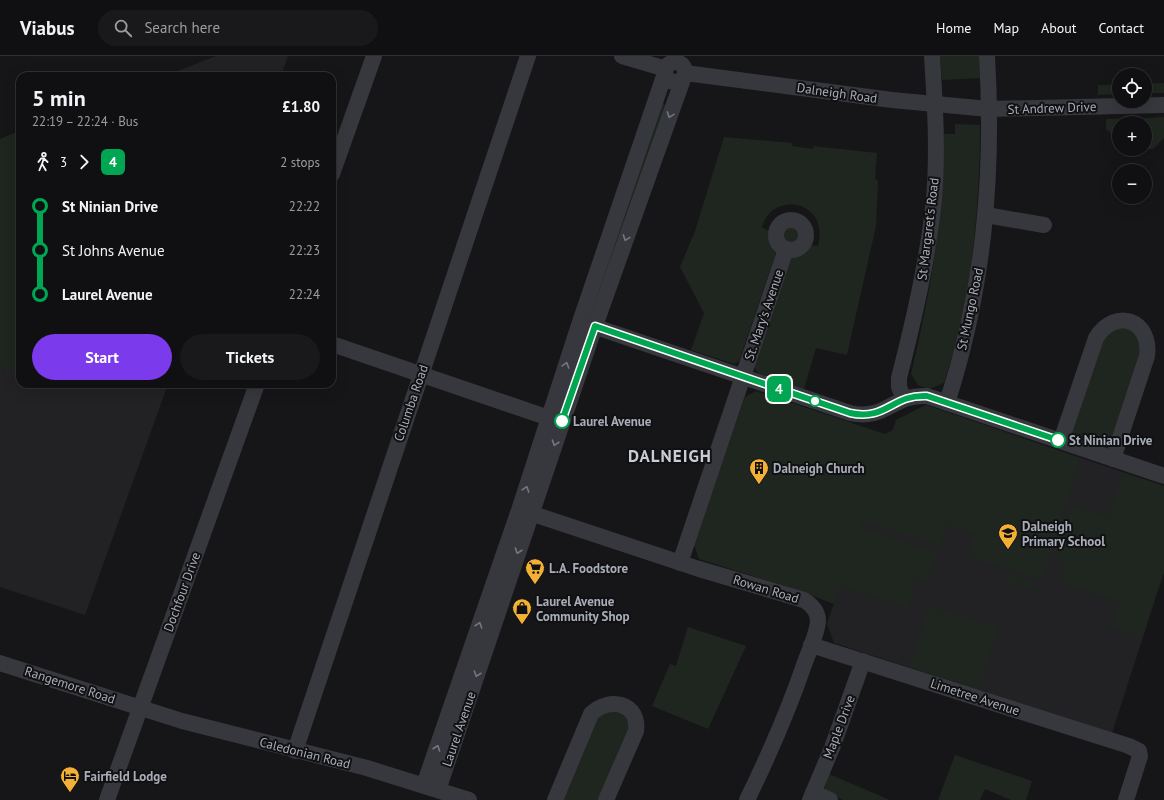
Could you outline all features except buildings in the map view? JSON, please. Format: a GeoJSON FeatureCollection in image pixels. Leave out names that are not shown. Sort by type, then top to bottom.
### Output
{"type":"FeatureCollection","features":[{"type":"Feature","properties":{"kind":"street"},"geometry":{"type":"LineString","coordinates":[[336,163],[374,56]]}},
{"type":"Feature","properties":{"kind":"street","name":"Columba Road"},"geometry":{"type":"LineString","coordinates":[[294,751],[528,56]]}},
{"type":"Feature","properties":{"kind":"street"},"geometry":{"type":"LineString","coordinates":[[622,56],[669,65]]}},
{"type":"Feature","properties":{"kind":"street","name":"St Margaret's Road"},"geometry":{"type":"LineString","coordinates":[[898,402],[899,378],[918,302],[934,198],[935,104],[932,56]]}},
{"type":"Feature","properties":{"kind":"street","name":"St Mungo Road"},"geometry":{"type":"LineString","coordinates":[[947,403],[972,310],[986,214],[989,109],[987,56]]}},
{"type":"Feature","properties":{"kind":"street","name":"Dalneigh Road"},"geometry":{"type":"LineString","coordinates":[[669,65],[671,82],[678,82],[686,70],[935,104],[989,109]]}},
{"type":"Feature","properties":{"kind":"street","name":"Laurel Avenue"},"geometry":{"type":"LineString","coordinates":[[431,787],[588,324],[669,65]]}},
{"type":"Feature","properties":{"kind":"street","name":"Laurel Avenue"},"geometry":{"type":"LineString","coordinates":[[525,512],[549,418],[588,324],[686,70]]}},
{"type":"Feature","properties":{"kind":"street","name":"St Andrew Drive"},"geometry":{"type":"LineString","coordinates":[[989,109],[1164,105]]}},
{"type":"Feature","properties":{"kind":"street"},"geometry":{"type":"LineString","coordinates":[[986,214],[1044,225]]}},
{"type":"Feature","properties":{"kind":"street","name":"St. Mary's Avenue"},"geometry":{"type":"LineString","coordinates":[[680,563],[786,248]]}},
{"type":"Feature","properties":{"kind":"street"},"geometry":{"type":"LineString","coordinates":[[1061,441],[1096,338],[1101,330],[1109,324],[1119,320],[1129,321],[1139,326],[1146,335],[1148,346],[1147,356],[1113,459]]}},
{"type":"Feature","properties":{"kind":"street"},"geometry":{"type":"LineString","coordinates":[[588,324],[743,377],[862,415],[872,415],[898,402],[916,396],[927,396],[1164,476]]}},
{"type":"Feature","properties":{"kind":"street"},"geometry":{"type":"LineString","coordinates":[[336,345],[549,418]]}},
{"type":"Feature","properties":{"kind":"street","name":"Dochfour Drive"},"geometry":{"type":"LineString","coordinates":[[107,800],[256,388]]}},
{"type":"Feature","properties":{"kind":"street","name":"Rowan Road"},"geometry":{"type":"LineString","coordinates":[[525,512],[680,563],[804,600],[811,604],[817,615],[818,621],[811,645],[778,732],[747,800]]}},
{"type":"Feature","properties":{"kind":"street","name":"Limetree Avenue"},"geometry":{"type":"LineString","coordinates":[[811,645],[1129,746],[1139,751],[1139,762],[1126,800]]}},
{"type":"Feature","properties":{"kind":"street","name":"Maple Drive"},"geometry":{"type":"LineString","coordinates":[[830,800],[812,796],[832,748],[863,661]]}},
{"type":"Feature","properties":{"kind":"street","name":"Rangemore Road"},"geometry":{"type":"LineString","coordinates":[[0,663],[140,708]]}},
{"type":"Feature","properties":{"kind":"street"},"geometry":{"type":"LineString","coordinates":[[555,800],[591,714],[598,707],[606,704],[615,704],[628,708],[635,715],[637,722],[636,731],[606,800]]}},
{"type":"Feature","properties":{"kind":"street","name":"Caledonian Road"},"geometry":{"type":"LineString","coordinates":[[140,708],[182,722],[367,768],[470,800]]}},
{"type":"Feature","properties":{"kind":"shaded area"},"geometry":{"type":"Polygon","coordinates":[[[216,56],[288,56],[282,72],[175,72],[216,56]]]}},
{"type":"Feature","properties":{"kind":"shaded area"},"geometry":{"type":"Polygon","coordinates":[[[940,56],[979,56],[980,78],[942,80],[940,56]]]}},
{"type":"Feature","properties":{"kind":"shaded area"},"geometry":{"type":"Polygon","coordinates":[[[1164,83],[1164,93],[1152,93],[1152,84],[1164,83]]]}},
{"type":"Feature","properties":{"kind":"shaded area"},"geometry":{"type":"Polygon","coordinates":[[[1098,85],[1112,85],[1112,94],[1098,95],[1098,85]]]}},
{"type":"Feature","properties":{"kind":"shaded area"},"geometry":{"type":"Polygon","coordinates":[[[662,102],[665,105],[658,129],[598,305],[594,303],[662,102]]]}},
{"type":"Feature","properties":{"kind":"shaded area"},"geometry":{"type":"Polygon","coordinates":[[[1164,117],[1164,138],[1153,149],[1152,149],[1152,118],[1164,117]]]}},
{"type":"Feature","properties":{"kind":"shaded area"},"geometry":{"type":"Polygon","coordinates":[[[1106,119],[1112,119],[1112,135],[1106,129],[1106,119]]]}},
{"type":"Feature","properties":{"kind":"shaded area"},"geometry":{"type":"Polygon","coordinates":[[[955,124],[980,125],[980,158],[976,223],[967,288],[953,352],[944,383],[929,389],[918,385],[911,374],[935,255],[942,195],[944,134],[955,134],[955,124]]]}},
{"type":"Feature","properties":{"kind":"shaded area"},"geometry":{"type":"Polygon","coordinates":[[[16,133],[16,388],[167,388],[85,615],[0,587],[0,139],[16,133]]]}},
{"type":"Feature","properties":{"kind":"shaded area"},"geometry":{"type":"Polygon","coordinates":[[[16,133],[16,372],[13,373],[0,366],[0,139],[16,133]]]}},
{"type":"Feature","properties":{"kind":"shaded area"},"geometry":{"type":"Polygon","coordinates":[[[724,137],[793,143],[792,146],[813,149],[813,146],[877,153],[875,179],[878,180],[876,226],[847,355],[816,348],[804,389],[758,373],[754,367],[789,260],[810,245],[818,246],[819,230],[816,218],[808,210],[798,205],[787,205],[776,208],[767,216],[762,227],[769,231],[776,253],[739,361],[734,364],[691,350],[704,313],[680,267],[695,231],[724,137]]]}},
{"type":"Feature","properties":{"kind":"shaded area"},"geometry":{"type":"Polygon","coordinates":[[[791,225],[798,228],[801,235],[798,242],[791,245],[784,242],[781,235],[784,228],[791,225]]]}},
{"type":"Feature","properties":{"kind":"shaded area"},"geometry":{"type":"Polygon","coordinates":[[[1110,329],[1132,329],[1144,343],[1109,447],[1106,448],[1073,438],[1071,435],[1099,343],[1110,329]]]}},
{"type":"Feature","properties":{"kind":"shaded area"},"geometry":{"type":"Polygon","coordinates":[[[756,391],[885,434],[893,430],[896,420],[926,405],[1080,458],[1043,578],[1039,579],[968,557],[975,534],[947,526],[941,546],[862,521],[860,527],[937,552],[928,581],[916,581],[908,608],[841,585],[834,604],[797,590],[699,559],[694,544],[745,397],[756,391]]]}},
{"type":"Feature","properties":{"kind":"shaded area","name":"Dalneigh Primary School"},"geometry":{"type":"Polygon","coordinates":[[[926,405],[1164,486],[1164,572],[1112,733],[834,643],[827,624],[896,420],[926,405]]]}},
{"type":"Feature","properties":{"kind":"shaded area"},"geometry":{"type":"Polygon","coordinates":[[[1125,473],[1164,486],[1164,572],[1142,637],[1112,628],[1120,602],[1060,583],[1066,563],[1058,560],[1057,555],[1073,507],[1107,516],[1125,473]]]}},
{"type":"Feature","properties":{"kind":"shaded area"},"geometry":{"type":"Polygon","coordinates":[[[1008,573],[1032,581],[1032,584],[1036,586],[1035,591],[1005,582],[1008,573]]]}},
{"type":"Feature","properties":{"kind":"shaded area"},"geometry":{"type":"Polygon","coordinates":[[[929,606],[998,627],[979,690],[910,667],[929,606]]]}},
{"type":"Feature","properties":{"kind":"shaded area"},"geometry":{"type":"Polygon","coordinates":[[[688,627],[746,646],[708,729],[652,706],[670,664],[676,666],[688,627]]]}},
{"type":"Feature","properties":{"kind":"shaded area"},"geometry":{"type":"Polygon","coordinates":[[[610,710],[625,715],[631,726],[600,800],[561,800],[596,718],[610,710]]]}},
{"type":"Feature","properties":{"kind":"shaded area"},"geometry":{"type":"Polygon","coordinates":[[[955,755],[1032,781],[1026,800],[1011,800],[985,789],[980,800],[938,800],[955,755]]]}},
{"type":"Feature","properties":{"kind":"shaded area"},"geometry":{"type":"Polygon","coordinates":[[[829,774],[890,800],[843,800],[823,790],[829,774]]]}},
{"type":"Feature","properties":{"kind":"bus line","name":"4"},"geometry":{"type":"LineString","coordinates":[[562,421],[595,326],[850,413],[872,415],[883,411],[907,397],[927,396],[1058,440]]}},
{"type":"Feature","properties":{"kind":"place","name":"Laurel Avenue"},"geometry":{"type":"Point","coordinates":[562,421]}},
{"type":"Feature","properties":{"kind":"place","name":"St Ninian Drive"},"geometry":{"type":"Point","coordinates":[1058,440]}},
{"type":"Feature","properties":{"kind":"place","name":"Dalneigh Church"},"geometry":{"type":"Point","coordinates":[759,485]}},
{"type":"Feature","properties":{"kind":"place","name":"Dalneigh Primary School"},"geometry":{"type":"Point","coordinates":[1008,550]}},
{"type":"Feature","properties":{"kind":"place","name":"L.A. Foodstore"},"geometry":{"type":"Point","coordinates":[535,585]}},
{"type":"Feature","properties":{"kind":"place","name":"Laurel Avenue Community Shop"},"geometry":{"type":"Point","coordinates":[522,625]}},
{"type":"Feature","properties":{"kind":"place","name":"Fairfield Lodge"},"geometry":{"type":"Point","coordinates":[70,793]}},
{"type":"Feature","properties":{"kind":"district","name":"DALNEIGH"},"geometry":{"type":"Point","coordinates":[670,456]}}]}
